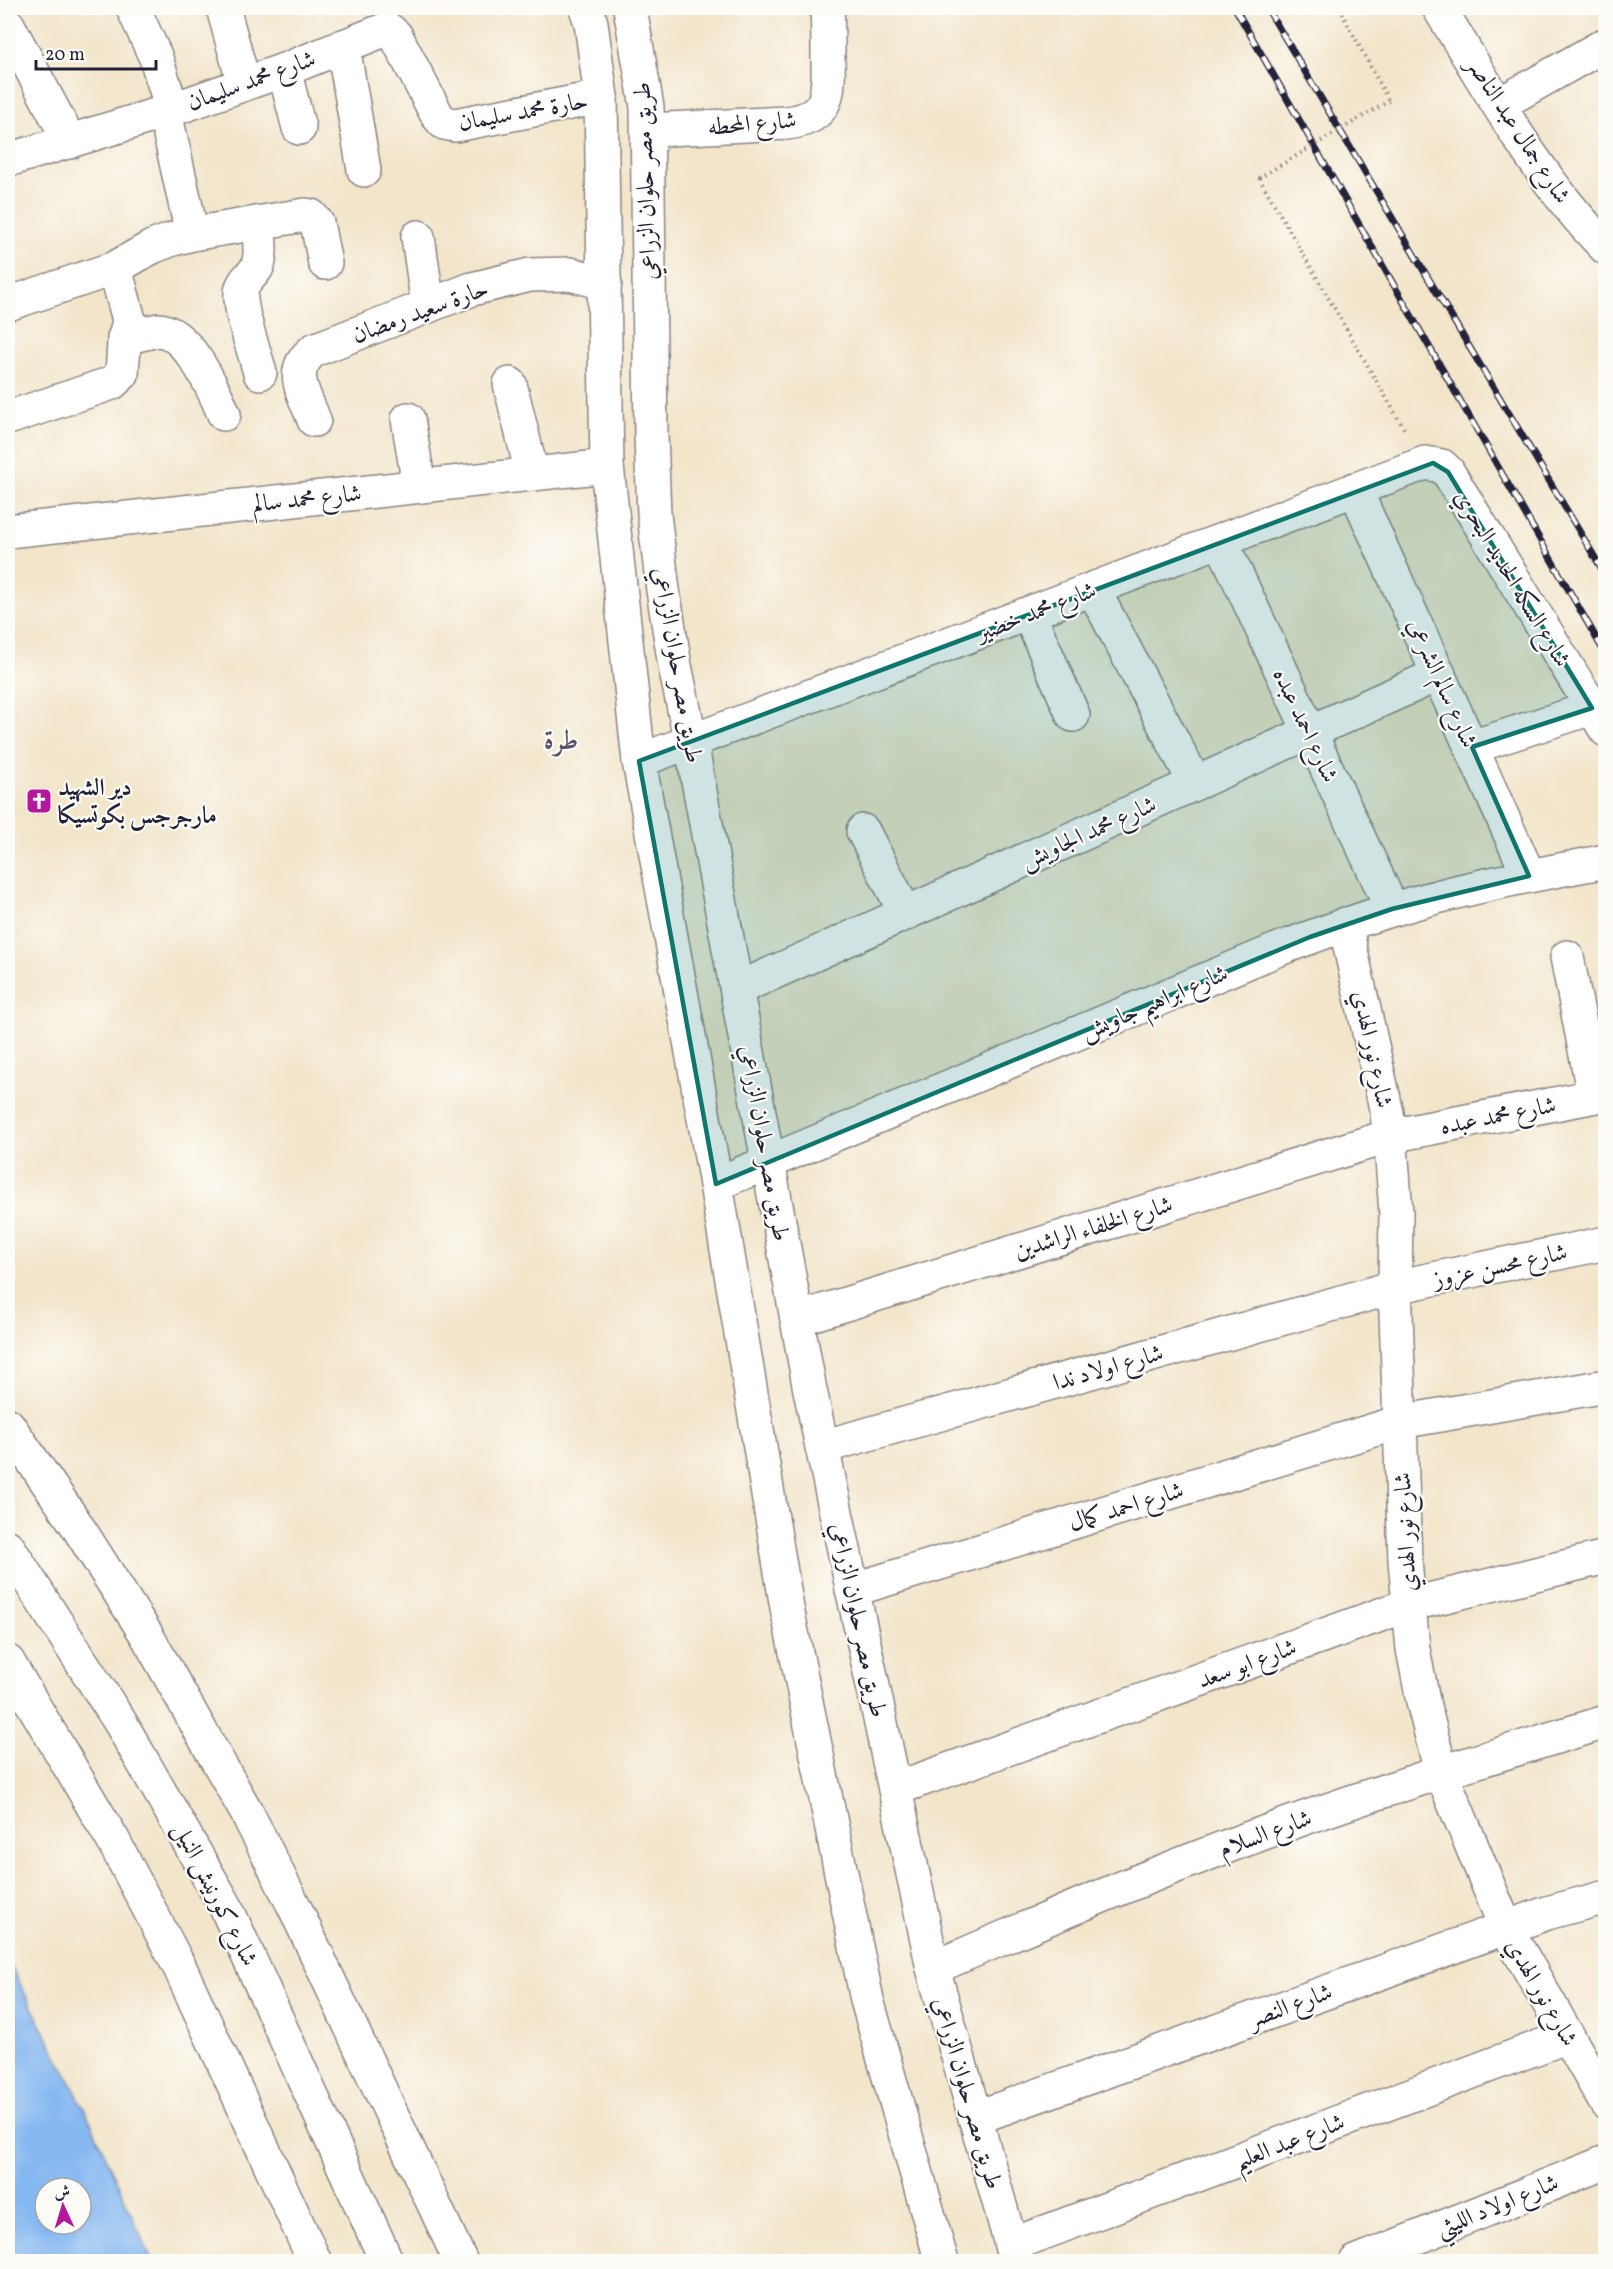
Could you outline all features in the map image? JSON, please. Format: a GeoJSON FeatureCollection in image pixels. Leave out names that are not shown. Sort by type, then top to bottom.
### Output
{"type":"FeatureCollection","features":[{"type":"Feature","properties":{"kind":"main road"},"geometry":{"type":"LineString","coordinates":[[133,8],[156,58],[192,234]]}},
{"type":"Feature","properties":{"kind":"main road"},"geometry":{"type":"LineString","coordinates":[[223,8],[244,84]]}},
{"type":"Feature","properties":{"kind":"main road","name":"طريق مصر حلوان الزراعي"},"geometry":{"type":"LineString","coordinates":[[586,8],[591,24],[602,97],[607,466],[639,761],[716,1184],[788,1608],[867,2000],[942,2262]]}},
{"type":"Feature","properties":{"kind":"main road","name":"طريق مصر حلوان الزراعي"},"geometry":{"type":"LineString","coordinates":[[630,8],[647,107],[654,514],[664,601],[675,666],[797,1319],[852,1590],[933,1968],[1014,2253]]}},
{"type":"Feature","properties":{"kind":"main road","name":"شارع المحطه"},"geometry":{"type":"LineString","coordinates":[[648,130],[787,123],[801,121],[814,115],[824,104],[829,91],[827,8]]}},
{"type":"Feature","properties":{"kind":"main road","name":"شارع جمال عبد الناصر"},"geometry":{"type":"LineString","coordinates":[[1438,8],[1550,184],[1598,230]]}},
{"type":"Feature","properties":{"kind":"main road"},"geometry":{"type":"LineString","coordinates":[[8,25],[70,142]]}},
{"type":"Feature","properties":{"kind":"main road","name":"شارع محمد سليمان"},"geometry":{"type":"LineString","coordinates":[[8,160],[168,111],[284,70],[380,31],[389,30],[393,33],[437,115],[444,123]]}},
{"type":"Feature","properties":{"kind":"main road"},"geometry":{"type":"LineString","coordinates":[[1500,104],[1605,44]]}},
{"type":"Feature","properties":{"kind":"main road"},"geometry":{"type":"LineString","coordinates":[[343,46],[364,170]]}},
{"type":"Feature","properties":{"kind":"main road"},"geometry":{"type":"LineString","coordinates":[[284,70],[299,128]]}},
{"type":"Feature","properties":{"kind":"main road","name":"حارة محمد سليمان"},"geometry":{"type":"LineString","coordinates":[[444,123],[455,125],[602,97]]}},
{"type":"Feature","properties":{"kind":"main road"},"geometry":{"type":"LineString","coordinates":[[8,304],[115,268],[152,247],[192,234],[311,216],[317,223],[325,263]]}},
{"type":"Feature","properties":{"kind":"main road"},"geometry":{"type":"LineString","coordinates":[[258,223],[259,259],[256,269],[246,278],[241,292],[242,306],[260,373]]}},
{"type":"Feature","properties":{"kind":"main road"},"geometry":{"type":"LineString","coordinates":[[418,237],[428,306]]}},
{"type":"Feature","properties":{"kind":"main road"},"geometry":{"type":"LineString","coordinates":[[8,418],[116,381],[122,374],[124,338],[129,327],[129,314],[115,268]]}},
{"type":"Feature","properties":{"kind":"main road","name":"حارة سعيد رمضان"},"geometry":{"type":"LineString","coordinates":[[314,420],[299,379],[299,369],[304,358],[314,350],[472,289],[530,275],[570,274],[605,283]]}},
{"type":"Feature","properties":{"kind":"main road"},"geometry":{"type":"LineString","coordinates":[[124,338],[159,330],[175,336],[204,372],[224,414]]}},
{"type":"Feature","properties":{"kind":"main road"},"geometry":{"type":"LineString","coordinates":[[510,384],[532,474]]}},
{"type":"Feature","properties":{"kind":"main road"},"geometry":{"type":"LineString","coordinates":[[408,419],[419,486]]}},
{"type":"Feature","properties":{"kind":"main road","name":"شارع محمد خضير"},"geometry":{"type":"LineString","coordinates":[[639,761],[1429,463]]}},
{"type":"Feature","properties":{"kind":"main road","name":"شارع السكه الحديد البحري"},"geometry":{"type":"LineString","coordinates":[[1429,463],[1442,466],[1448,472],[1599,719]]}},
{"type":"Feature","properties":{"kind":"main road","name":"شارع محمد سالم"},"geometry":{"type":"LineString","coordinates":[[8,531],[607,466]]}},
{"type":"Feature","properties":{"kind":"main road","name":"شارع سالم الشرعي"},"geometry":{"type":"LineString","coordinates":[[1355,489],[1529,876]]}},
{"type":"Feature","properties":{"kind":"main road","name":"شارع احمد عبده"},"geometry":{"type":"LineString","coordinates":[[1221,541],[1392,909]]}},
{"type":"Feature","properties":{"kind":"main road"},"geometry":{"type":"LineString","coordinates":[[1093,589],[1195,783]]}},
{"type":"Feature","properties":{"kind":"main road"},"geometry":{"type":"LineString","coordinates":[[1029,614],[1073,715]]}},
{"type":"Feature","properties":{"kind":"main road","name":"شارع محمد الجاويش"},"geometry":{"type":"LineString","coordinates":[[737,989],[1439,674]]}},
{"type":"Feature","properties":{"kind":"main road"},"geometry":{"type":"LineString","coordinates":[[1472,747],[1599,719]]}},
{"type":"Feature","properties":{"kind":"main road"},"geometry":{"type":"LineString","coordinates":[[863,831],[906,914]]}},
{"type":"Feature","properties":{"kind":"main road","name":"شارع ابراهيم جاويش"},"geometry":{"type":"LineString","coordinates":[[716,1184],[1274,951],[1345,924],[1483,885],[1605,861]]}},
{"type":"Feature","properties":{"kind":"main road","name":"شارع نور الهدي"},"geometry":{"type":"LineString","coordinates":[[1345,924],[1387,1113],[1390,1136],[1396,1213],[1395,1287],[1408,1605],[1413,1649],[1424,1706],[1441,1772],[1506,1928],[1568,2036],[1602,2089]]}},
{"type":"Feature","properties":{"kind":"main road"},"geometry":{"type":"LineString","coordinates":[[1567,957],[1600,1095]]}},
{"type":"Feature","properties":{"kind":"main road","name":"شارع محمد عبده"},"geometry":{"type":"LineString","coordinates":[[1390,1136],[1600,1095]]}},
{"type":"Feature","properties":{"kind":"main road","name":"شارع الخلفاء الراشدين"},"geometry":{"type":"LineString","coordinates":[[797,1319],[1390,1136]]}},
{"type":"Feature","properties":{"kind":"main road","name":"شارع محسن عزوز"},"geometry":{"type":"LineString","coordinates":[[1395,1287],[1605,1243]]}},
{"type":"Feature","properties":{"kind":"main road","name":"شارع اولاد ندا"},"geometry":{"type":"LineString","coordinates":[[822,1447],[1395,1287]]}},
{"type":"Feature","properties":{"kind":"main road","name":"شارع احمد كمال"},"geometry":{"type":"LineString","coordinates":[[852,1590],[1400,1422],[1605,1386]]}},
{"type":"Feature","properties":{"kind":"main road"},"geometry":{"type":"LineString","coordinates":[[8,1425],[74,1521],[146,1634],[247,1813],[294,1906],[461,2262]]}},
{"type":"Feature","properties":{"kind":"main road","name":"شارع كورنيش النيل"},"geometry":{"type":"LineString","coordinates":[[8,1547],[120,1722],[226,1907],[387,2262]]}},
{"type":"Feature","properties":{"kind":"main road","name":"شارع ابو سعد"},"geometry":{"type":"LineString","coordinates":[[895,1789],[1408,1605],[1605,1557]]}},
{"type":"Feature","properties":{"kind":"main road"},"geometry":{"type":"LineString","coordinates":[[8,1662],[113,1840],[180,1968],[315,2262]]}},
{"type":"Feature","properties":{"kind":"main road","name":"شارع السلام"},"geometry":{"type":"LineString","coordinates":[[933,1968],[1100,1896],[1269,1831],[1441,1772],[1605,1722]]}},
{"type":"Feature","properties":{"kind":"main road","name":"شارع النصر"},"geometry":{"type":"LineString","coordinates":[[975,2118],[1547,1913],[1605,1897]]}},
{"type":"Feature","properties":{"kind":"main road","name":"شارع عبد العليم"},"geometry":{"type":"LineString","coordinates":[[1014,2253],[1568,2036]]}},
{"type":"Feature","properties":{"kind":"main road","name":"شارع اولاد الليثي"},"geometry":{"type":"LineString","coordinates":[[1356,2262],[1605,2162]]}},
{"type":"Feature","properties":{"kind":"path"},"geometry":{"type":"LineString","coordinates":[[1339,8],[1389,101],[1260,178],[1429,463]]}},
{"type":"Feature","properties":{"kind":"highlighted area"},"geometry":{"type":"Polygon","coordinates":[[[1433,463],[1448,472],[1592,708],[1472,747],[1529,876],[1392,909],[1310,937],[716,1184],[639,761],[1433,463]]]}},
{"type":"Feature","properties":{"kind":"water"},"geometry":{"type":"Polygon","coordinates":[[[8,1961],[88,2116],[152,2261],[8,2261],[8,1961]]]}},
{"type":"Feature","properties":{"kind":"railway"},"geometry":{"type":"LineString","coordinates":[[1235,8],[1606,655]]}},
{"type":"Feature","properties":{"kind":"railway"},"geometry":{"type":"LineString","coordinates":[[1267,8],[1606,576]]}},
{"type":"Feature","properties":{"kind":"place","name":"دير الشهيد مارجرجس بكوتسيكا"},"geometry":{"type":"Point","coordinates":[39,801]}},
{"type":"Feature","properties":{"kind":"district","name":"طرة"},"geometry":{"type":"Point","coordinates":[561,740]}}]}
